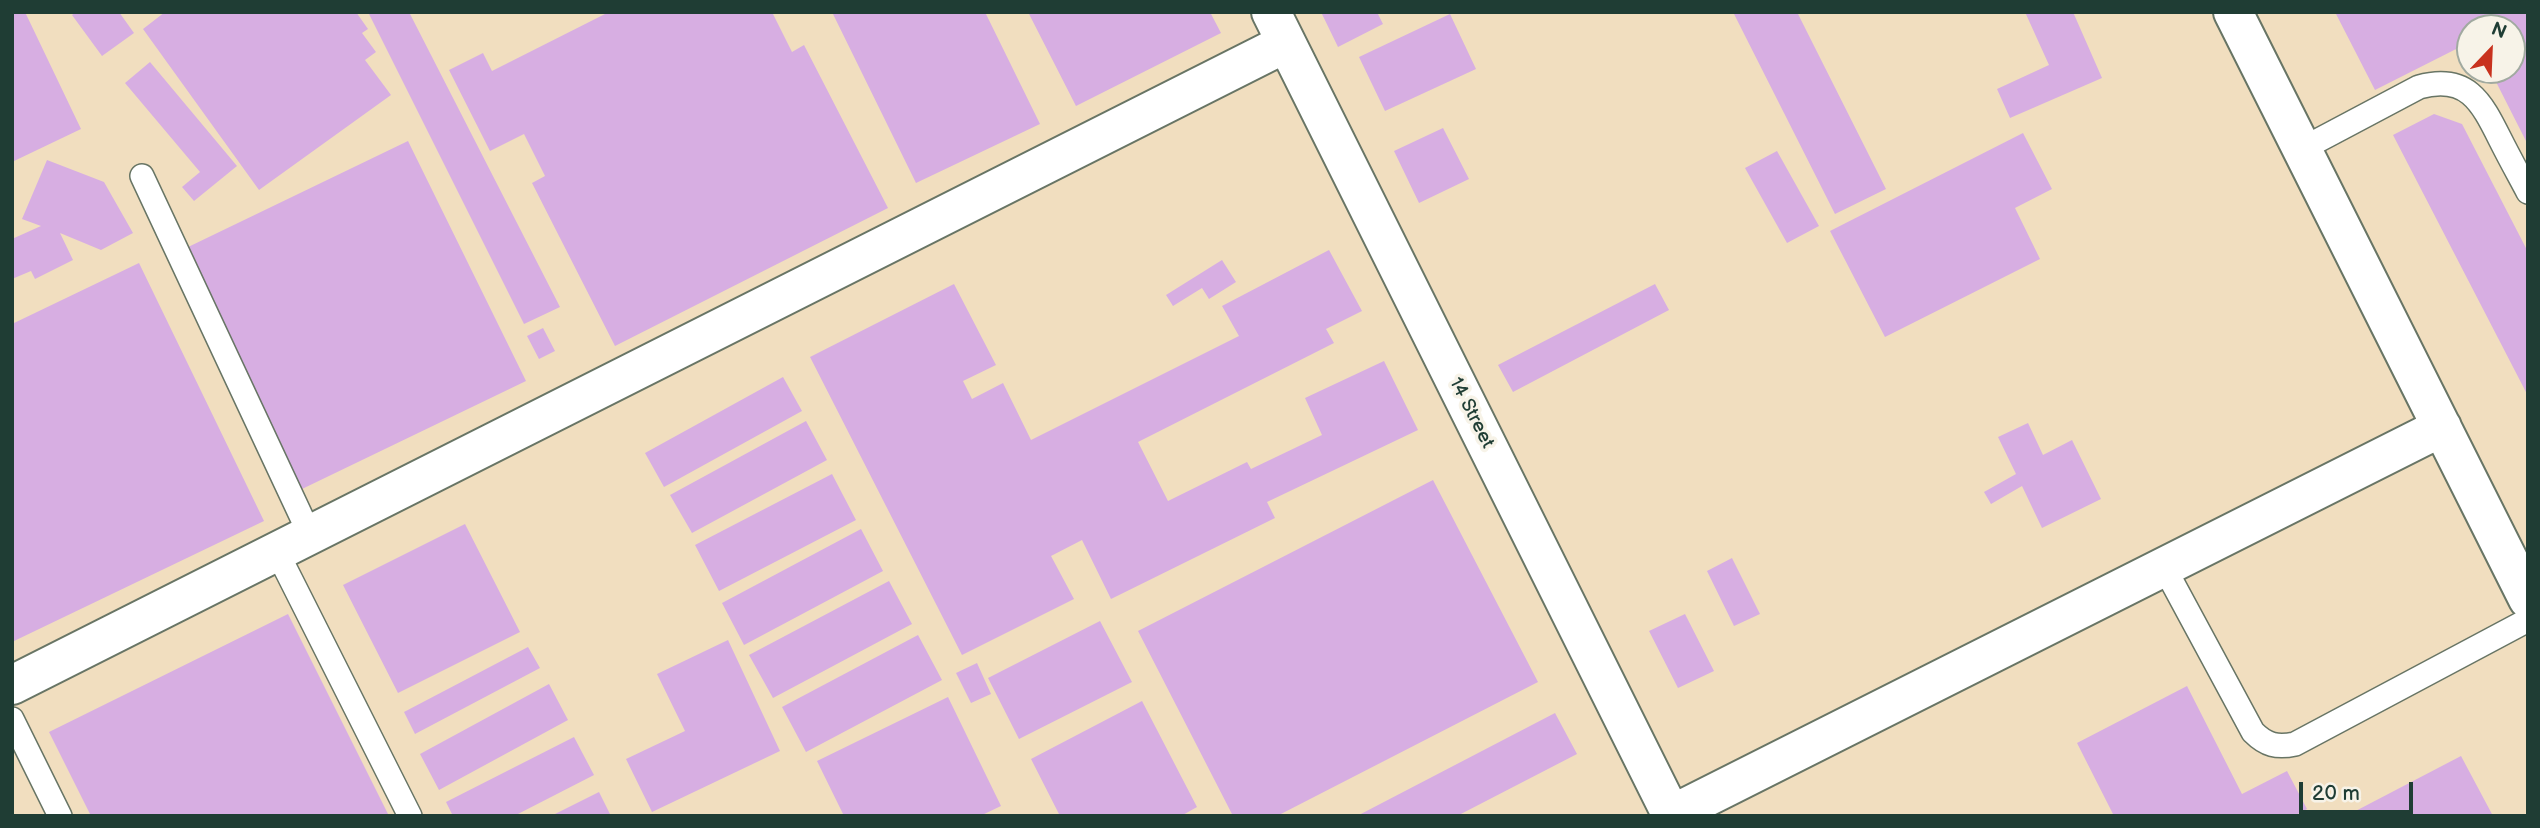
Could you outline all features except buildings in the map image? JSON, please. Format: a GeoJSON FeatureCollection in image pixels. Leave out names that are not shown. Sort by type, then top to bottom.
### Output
{"type":"FeatureCollection","features":[{"type":"Feature","properties":{"kind":"street"},"geometry":{"type":"LineString","coordinates":[[2233,12],[2528,599]]}},
{"type":"Feature","properties":{"kind":"street"},"geometry":{"type":"LineString","coordinates":[[12,685],[293,543],[1278,28]]}},
{"type":"Feature","properties":{"kind":"street","name":"14 Street"},"geometry":{"type":"LineString","coordinates":[[1278,28],[1670,815]]}},
{"type":"Feature","properties":{"kind":"street"},"geometry":{"type":"LineString","coordinates":[[1670,815],[2442,427]]}},
{"type":"Feature","properties":{"kind":"lane"},"geometry":{"type":"LineString","coordinates":[[2302,149],[2419,88],[2437,83],[2455,85],[2471,93],[2484,107],[2528,192]]}},
{"type":"Feature","properties":{"kind":"lane"},"geometry":{"type":"LineString","coordinates":[[142,176],[293,543],[410,816]]}},
{"type":"Feature","properties":{"kind":"lane"},"geometry":{"type":"LineString","coordinates":[[2164,567],[2253,732],[2261,741],[2274,746],[2295,744],[2528,620]]}},
{"type":"Feature","properties":{"kind":"lane"},"geometry":{"type":"LineString","coordinates":[[12,719],[60,816]]}}]}
